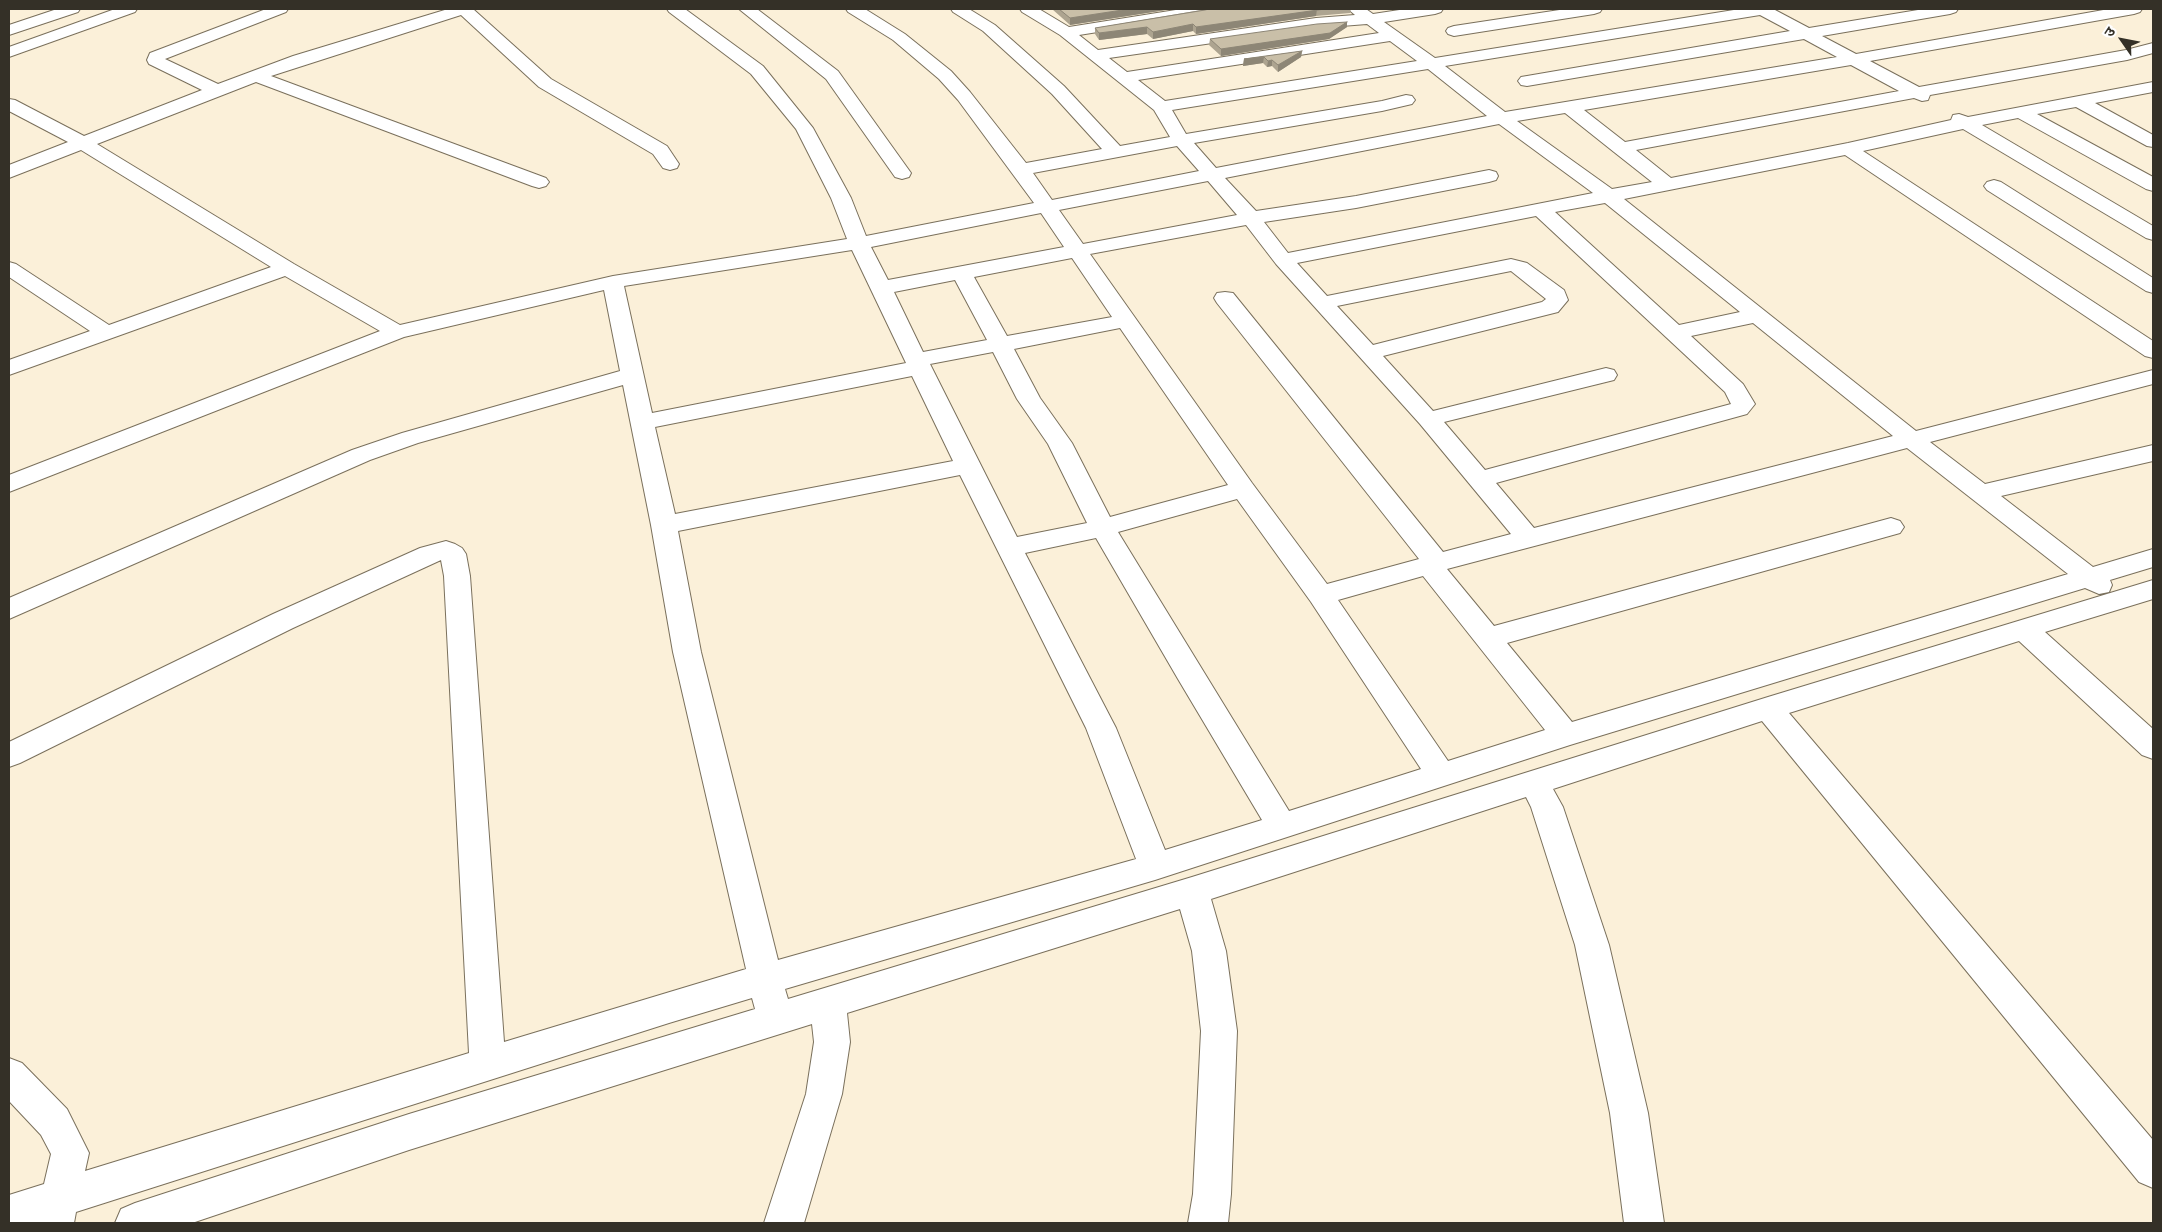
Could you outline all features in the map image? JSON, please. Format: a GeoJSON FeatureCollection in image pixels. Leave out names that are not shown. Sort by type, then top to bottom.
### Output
{"type":"FeatureCollection","features":[{"type":"Feature","properties":{"kind":"street"},"geometry":{"type":"LineString","coordinates":[[9,30],[72,9]]}},
{"type":"Feature","properties":{"kind":"street"},"geometry":{"type":"LineString","coordinates":[[9,52],[129,9]]}},
{"type":"Feature","properties":{"kind":"street"},"geometry":{"type":"LineString","coordinates":[[217,90],[160,64],[155,60],[156,57],[280,9]]}},
{"type":"Feature","properties":{"kind":"street"},"geometry":{"type":"LineString","coordinates":[[9,172],[81,142],[256,76],[356,41],[464,9],[545,83],[660,150],[670,164]]}},
{"type":"Feature","properties":{"kind":"street"},"geometry":{"type":"LineString","coordinates":[[676,9],[757,70],[804,128],[841,198],[859,243],[968,466],[1101,728],[1155,867]]}},
{"type":"Feature","properties":{"kind":"street"},"geometry":{"type":"LineString","coordinates":[[747,9],[832,75],[902,174]]}},
{"type":"Feature","properties":{"kind":"street"},"geometry":{"type":"LineString","coordinates":[[854,9],[899,37],[945,75],[964,96],[1021,170],[1243,489],[1321,595],[1441,774]]}},
{"type":"Feature","properties":{"kind":"street"},"geometry":{"type":"LineString","coordinates":[[959,9],[989,28],[1058,90],[1115,152]]}},
{"type":"Feature","properties":{"kind":"street"},"geometry":{"type":"LineString","coordinates":[[1028,9],[1066,32],[1161,107],[1181,140],[1251,218],[1283,260],[1428,419],[1528,538]]}},
{"type":"Feature","properties":{"kind":"street"},"geometry":{"type":"LineString","coordinates":[[1066,32],[1204,9],[1235,35]]}},
{"type":"Feature","properties":{"kind":"street"},"geometry":{"type":"LineString","coordinates":[[1095,55],[1316,23],[1364,14],[1431,9],[1454,31],[1566,108],[1667,184]]}},
{"type":"Feature","properties":{"kind":"street"},"geometry":{"type":"LineString","coordinates":[[1454,31],[1594,9]]}},
{"type":"Feature","properties":{"kind":"street"},"geometry":{"type":"LineString","coordinates":[[1161,107],[1371,72],[1431,64],[1708,13],[1764,9],[1917,94],[2153,234]]}},
{"type":"Feature","properties":{"kind":"street"},"geometry":{"type":"LineString","coordinates":[[1527,81],[1950,9]]}},
{"type":"Feature","properties":{"kind":"street"},"geometry":{"type":"LineString","coordinates":[[9,484],[397,332],[614,282],[859,243],[1047,208],[1212,174],[1431,120],[1503,118],[1855,59],[2134,9]]}},
{"type":"Feature","properties":{"kind":"street"},"geometry":{"type":"LineString","coordinates":[[1296,12],[1316,23]]}},
{"type":"Feature","properties":{"kind":"street"},"geometry":{"type":"LineString","coordinates":[[1364,14],[1474,98],[1609,196],[1911,439],[2118,600]]}},
{"type":"Feature","properties":{"kind":"street"},"geometry":{"type":"LineString","coordinates":[[1125,77],[1393,36]]}},
{"type":"Feature","properties":{"kind":"street"},"geometry":{"type":"LineString","coordinates":[[1620,148],[1828,108],[1917,94],[2127,55],[2153,48]]}},
{"type":"Feature","properties":{"kind":"street"},"geometry":{"type":"LineString","coordinates":[[1371,72],[1431,120]]}},
{"type":"Feature","properties":{"kind":"street"},"geometry":{"type":"LineString","coordinates":[[256,76],[539,182]]}},
{"type":"Feature","properties":{"kind":"street"},"geometry":{"type":"LineString","coordinates":[[1283,260],[2153,87]]}},
{"type":"Feature","properties":{"kind":"street"},"geometry":{"type":"LineString","coordinates":[[1021,170],[1406,100]]}},
{"type":"Feature","properties":{"kind":"street"},"geometry":{"type":"LineString","coordinates":[[2080,102],[2153,142]]}},
{"type":"Feature","properties":{"kind":"street"},"geometry":{"type":"LineString","coordinates":[[10,106],[81,142],[287,268],[397,332]]}},
{"type":"Feature","properties":{"kind":"street"},"geometry":{"type":"LineString","coordinates":[[2020,112],[2153,186]]}},
{"type":"Feature","properties":{"kind":"street"},"geometry":{"type":"LineString","coordinates":[[1848,149],[2153,351]]}},
{"type":"Feature","properties":{"kind":"street"},"geometry":{"type":"LineString","coordinates":[[881,288],[1077,250],[1251,218],[1356,202],[1489,176]]}},
{"type":"Feature","properties":{"kind":"street"},"geometry":{"type":"LineString","coordinates":[[1994,186],[2153,287]]}},
{"type":"Feature","properties":{"kind":"street"},"geometry":{"type":"LineString","coordinates":[[1479,480],[1739,409],[1743,404],[1735,389],[1541,210]]}},
{"type":"Feature","properties":{"kind":"street"},"geometry":{"type":"LineString","coordinates":[[1322,303],[1511,265],[1520,267],[1556,295],[1556,300],[1550,307],[1368,353]]}},
{"type":"Feature","properties":{"kind":"street"},"geometry":{"type":"LineString","coordinates":[[9,268],[107,333]]}},
{"type":"Feature","properties":{"kind":"street"},"geometry":{"type":"LineString","coordinates":[[9,368],[287,268]]}},
{"type":"Feature","properties":{"kind":"street"},"geometry":{"type":"LineString","coordinates":[[960,273],[969,285],[1029,399],[1060,443],[1103,528],[1282,826]]}},
{"type":"Feature","properties":{"kind":"street"},"geometry":{"type":"LineString","coordinates":[[614,282],[664,525],[687,652],[775,1020]]}},
{"type":"Feature","properties":{"kind":"street"},"geometry":{"type":"LineString","coordinates":[[1225,298],[1433,564],[1488,638],[1566,735]]}},
{"type":"Feature","properties":{"kind":"street"},"geometry":{"type":"LineString","coordinates":[[1674,333],[1758,315]]}},
{"type":"Feature","properties":{"kind":"street"},"geometry":{"type":"LineString","coordinates":[[642,422],[919,364],[999,344],[1126,321]]}},
{"type":"Feature","properties":{"kind":"street"},"geometry":{"type":"LineString","coordinates":[[9,609],[361,455],[410,438],[633,375]]}},
{"type":"Feature","properties":{"kind":"street"},"geometry":{"type":"LineString","coordinates":[[1428,419],[1606,375]]}},
{"type":"Feature","properties":{"kind":"street"},"geometry":{"type":"LineString","coordinates":[[1321,595],[1528,538],[2153,377]]}},
{"type":"Feature","properties":{"kind":"street"},"geometry":{"type":"LineString","coordinates":[[1980,493],[2118,463],[2153,453]]}},
{"type":"Feature","properties":{"kind":"street"},"geometry":{"type":"LineString","coordinates":[[664,525],[968,466]]}},
{"type":"Feature","properties":{"kind":"street"},"geometry":{"type":"LineString","coordinates":[[1009,547],[1103,528],[1243,489]]}},
{"type":"Feature","properties":{"kind":"street"},"geometry":{"type":"LineString","coordinates":[[1488,638],[1891,527]]}},
{"type":"Feature","properties":{"kind":"street"},"geometry":{"type":"LineString","coordinates":[[9,755],[283,622],[429,554],[446,550],[453,554],[457,576],[488,1064]]}},
{"type":"Feature","properties":{"kind":"street"},"geometry":{"type":"LineString","coordinates":[[9,1214],[57,1210],[488,1064],[766,979],[1155,867],[1566,735],[2153,558]]}},
{"type":"Feature","properties":{"kind":"street"},"geometry":{"type":"LineString","coordinates":[[135,1223],[409,1132],[1192,891],[1768,708],[2153,589]]}},
{"type":"Feature","properties":{"kind":"street"},"geometry":{"type":"LineString","coordinates":[[2024,629],[2153,747]]}},
{"type":"Feature","properties":{"kind":"street"},"geometry":{"type":"LineString","coordinates":[[1768,708],[2153,1169]]}},
{"type":"Feature","properties":{"kind":"street"},"geometry":{"type":"LineString","coordinates":[[1472,765],[1493,795]]}},
{"type":"Feature","properties":{"kind":"street"},"geometry":{"type":"LineString","coordinates":[[1534,782],[1548,807],[1592,944],[1629,1113],[1644,1223]]}},
{"type":"Feature","properties":{"kind":"street"},"geometry":{"type":"LineString","coordinates":[[1192,891],[1209,951],[1218,1032],[1212,1194],[1208,1223]]}},
{"type":"Feature","properties":{"kind":"street"},"geometry":{"type":"LineString","coordinates":[[784,1223],[824,1094],[832,1042],[828,1004]]}},
{"type":"Feature","properties":{"kind":"street"},"geometry":{"type":"LineString","coordinates":[[9,1075],[54,1122],[70,1153],[57,1210]]}},
{"type":"Feature","properties":{"kind":"building"},"geometry":{"type":"Polygon","coordinates":[[[1059,9],[1129,9],[1070,18],[1059,9]]]}},
{"type":"Feature","properties":{"kind":"building"},"geometry":{"type":"Polygon","coordinates":[[[1209,9],[1325,9],[1196,27],[1193,24],[1153,32],[1147,27],[1099,33],[1095,28],[1209,9]]]}},
{"type":"Feature","properties":{"kind":"building"},"geometry":{"type":"Polygon","coordinates":[[[1347,22],[1330,33],[1221,49],[1210,39],[1317,24],[1347,22]]]}},
{"type":"Feature","properties":{"kind":"building"},"geometry":{"type":"Polygon","coordinates":[[[1302,51],[1278,65],[1264,57],[1244,59],[1302,51]]]}}]}
